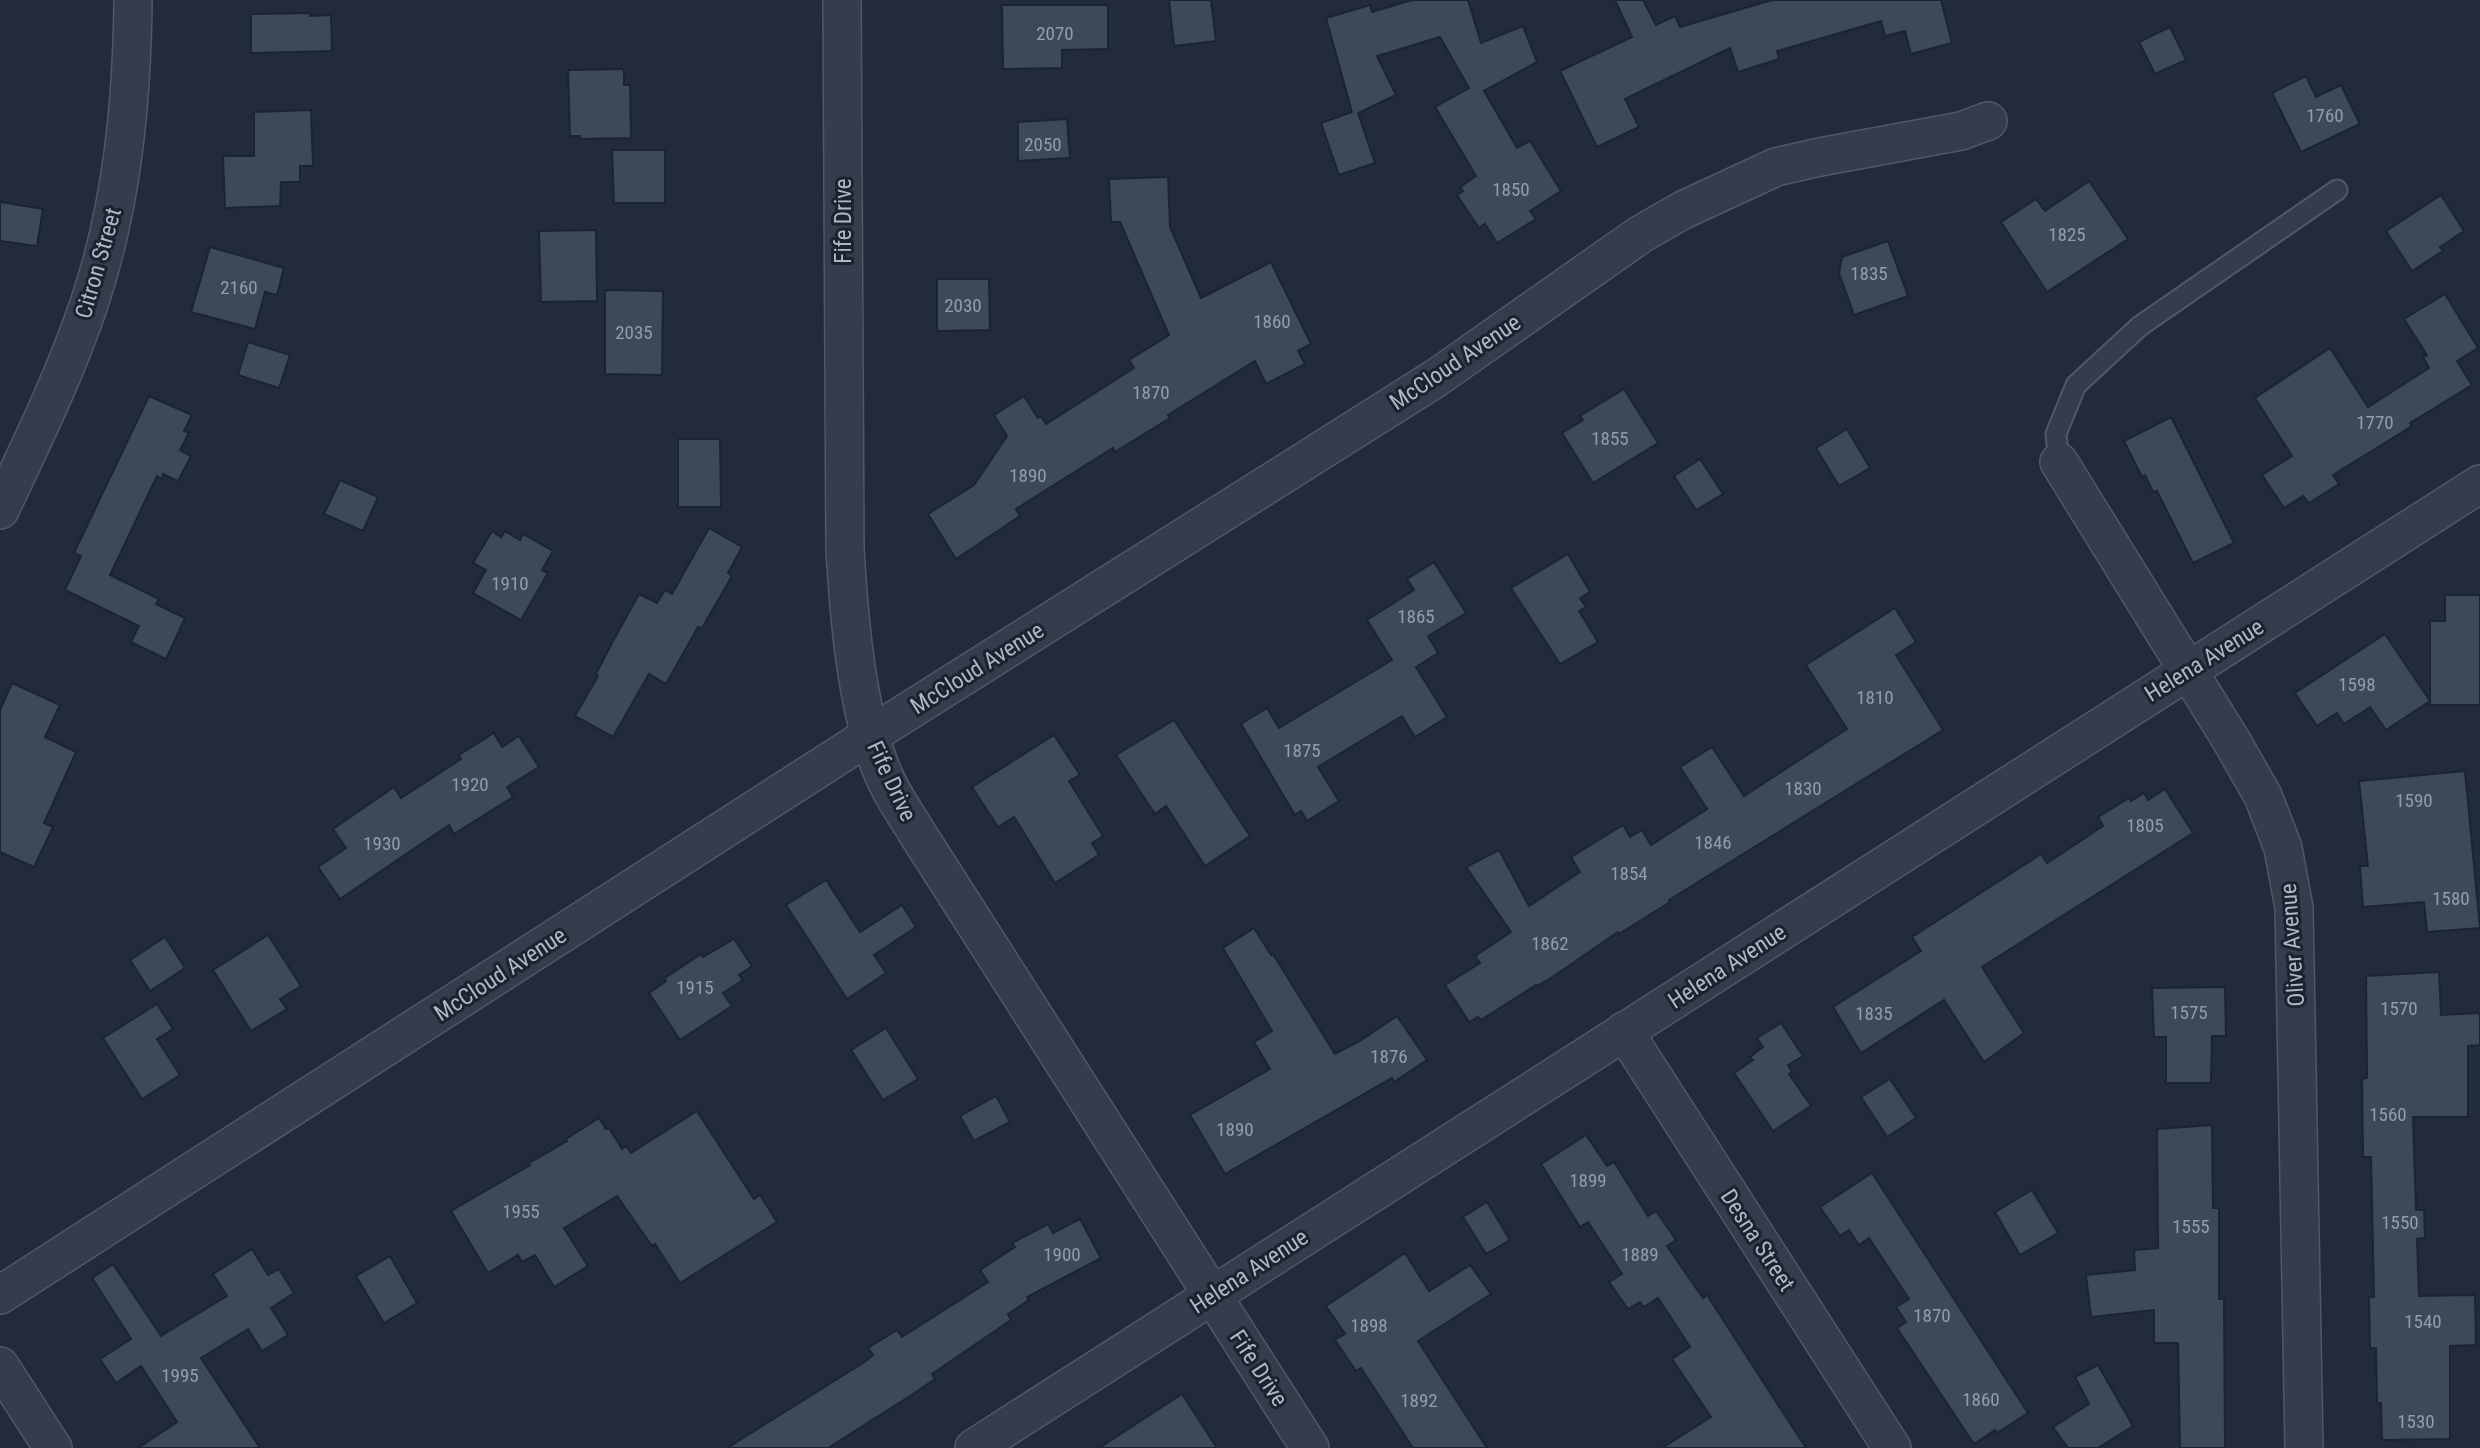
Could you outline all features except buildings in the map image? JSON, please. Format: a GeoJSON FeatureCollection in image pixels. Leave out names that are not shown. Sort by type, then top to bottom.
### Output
{"type":"FeatureCollection","features":[{"type":"Feature","properties":{"kind":"street","name":"Citron Street"},"geometry":{"type":"LineString","coordinates":[[0,510],[67,362],[89,304],[104,251],[122,162],[130,97],[133,0]]}},
{"type":"Feature","properties":{"kind":"street","name":"Fife Drive"},"geometry":{"type":"LineString","coordinates":[[842,0],[845,550],[848,601],[869,736],[881,768],[907,817],[1310,1448]]}},
{"type":"Feature","properties":{"kind":"street","name":"McCloud Avenue"},"geometry":{"type":"LineString","coordinates":[[0,1295],[869,736],[1436,378],[1630,242],[1683,210],[1776,167],[1961,131],[1988,121]]}},
{"type":"Feature","properties":{"kind":"street","name":"Oliver Avenue"},"geometry":{"type":"LineString","coordinates":[[2059,463],[2263,796],[2283,848],[2294,908],[2304,1448]]}},
{"type":"Feature","properties":{"kind":"street","name":"Helena Avenue"},"geometry":{"type":"LineString","coordinates":[[974,1448],[2480,484]]}},
{"type":"Feature","properties":{"kind":"street","name":"Desna Street"},"geometry":{"type":"LineString","coordinates":[[1624,1031],[1892,1448]]}},
{"type":"Feature","properties":{"kind":"street"},"geometry":{"type":"LineString","coordinates":[[0,1366],[52,1448]]}},
{"type":"Feature","properties":{"kind":"lane"},"geometry":{"type":"LineString","coordinates":[[2059,463],[2056,433],[2076,385],[2140,326],[2337,190]]}}]}
